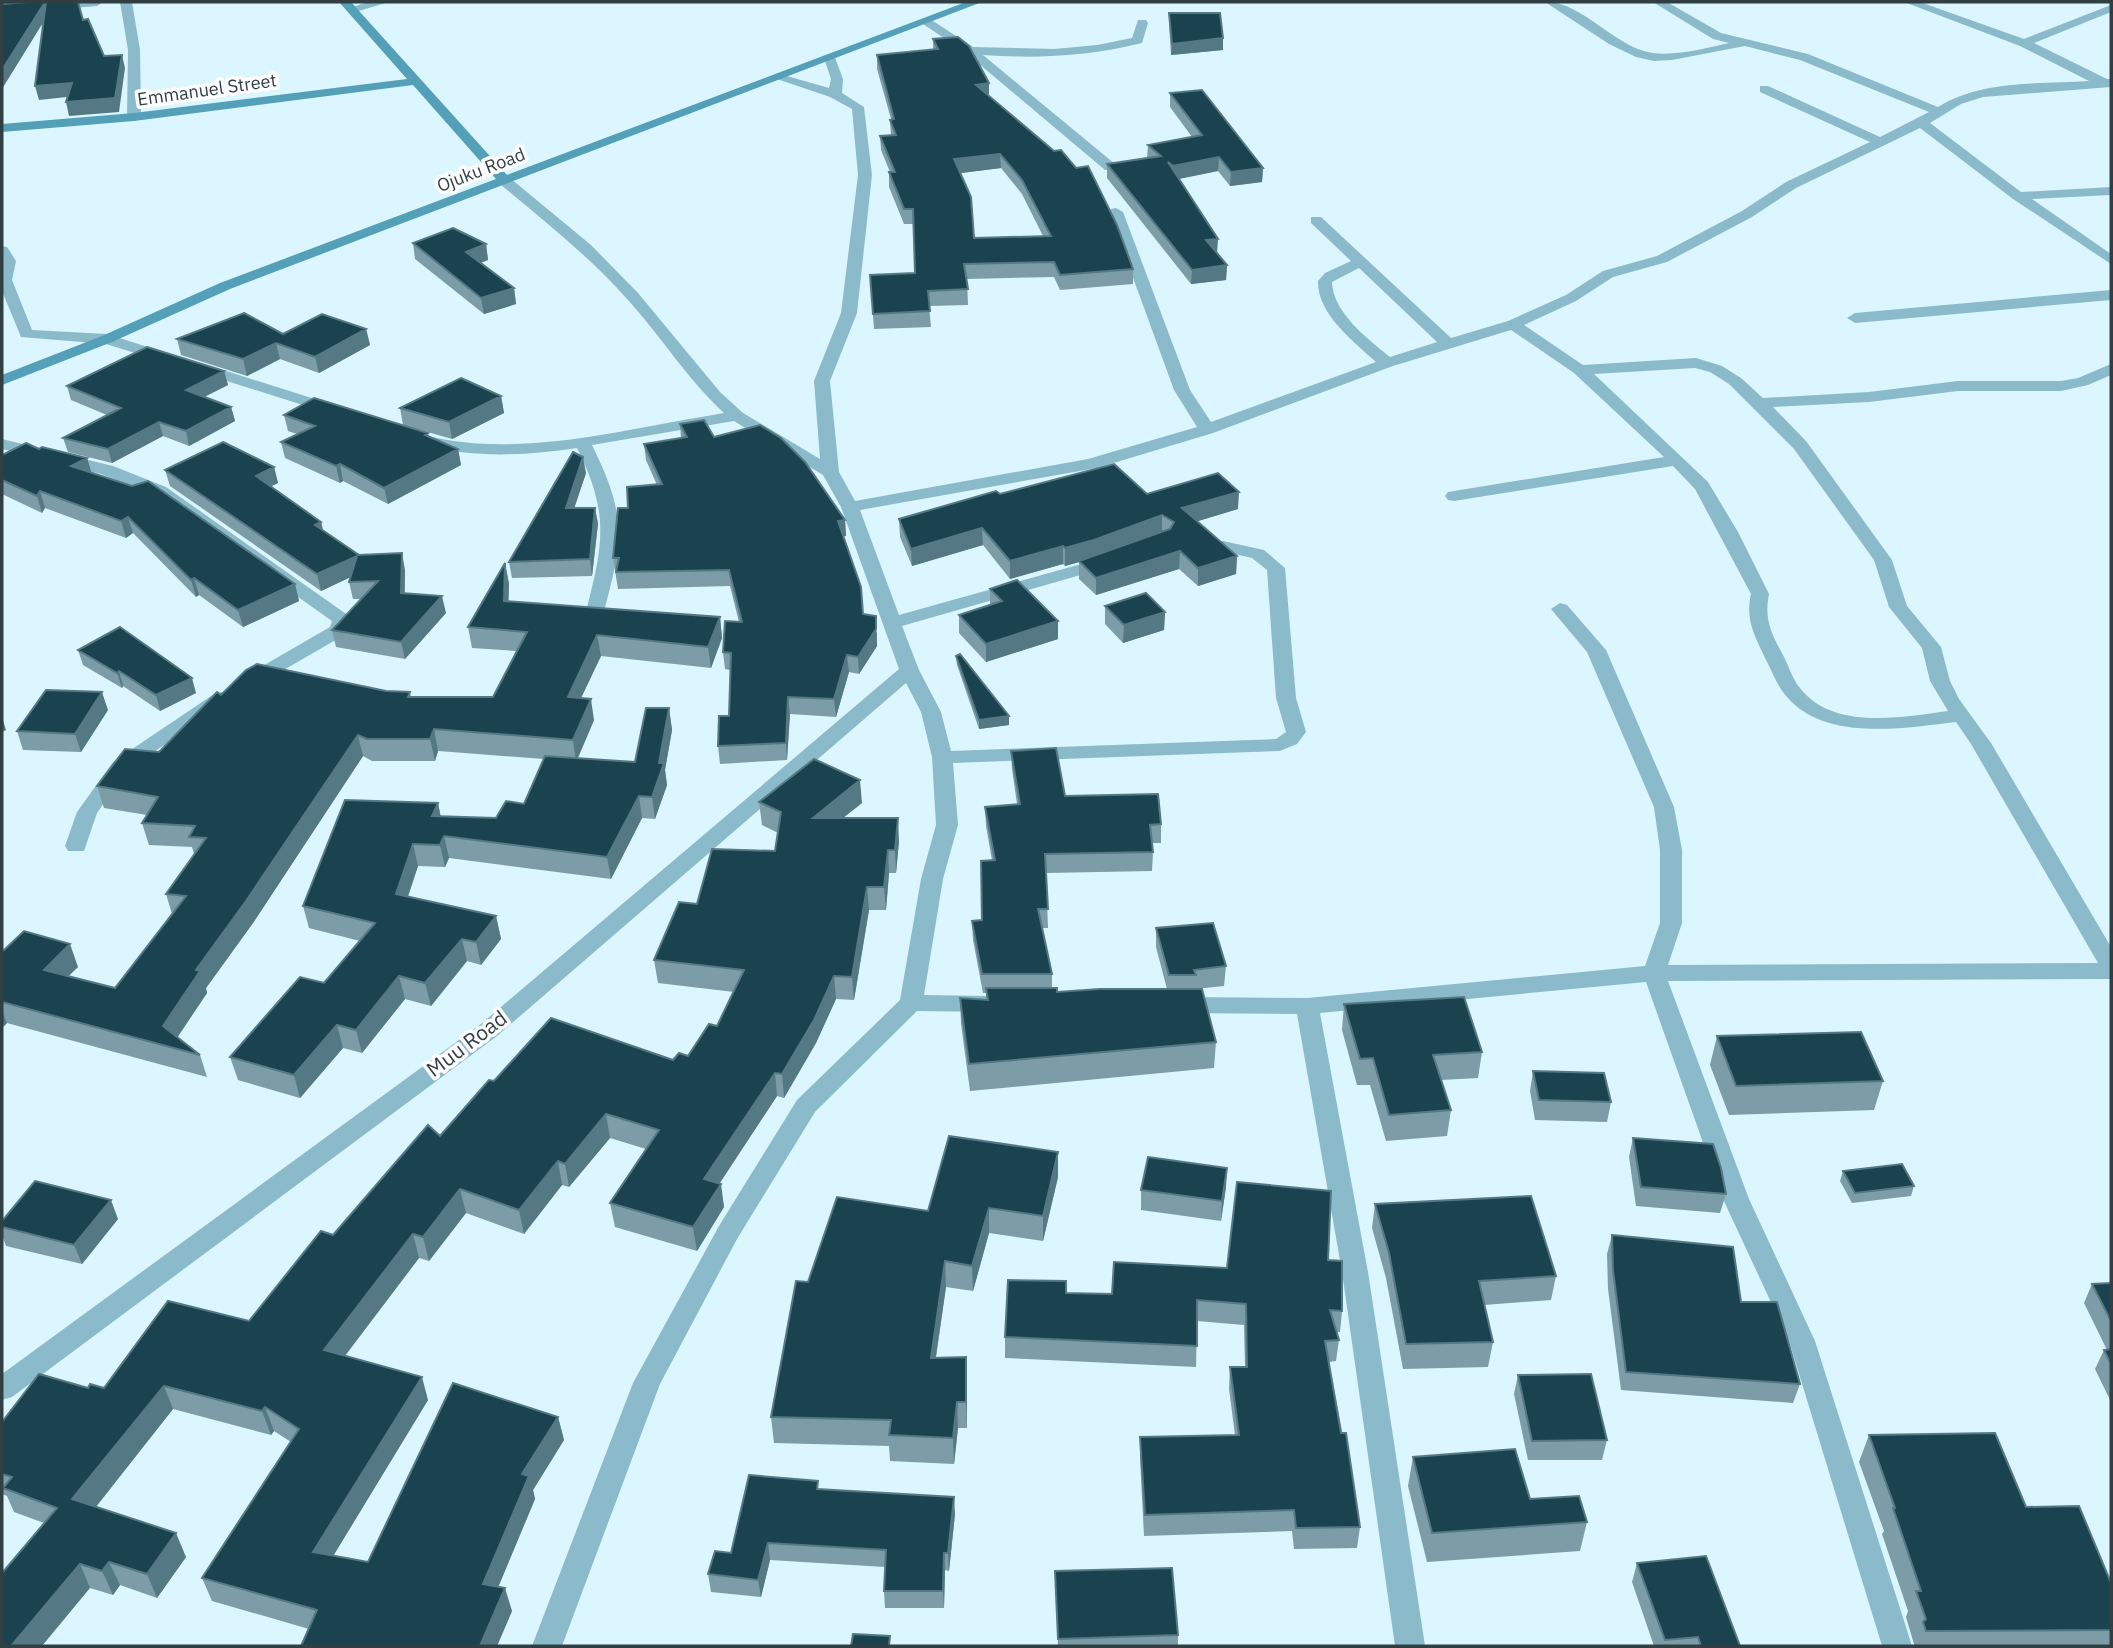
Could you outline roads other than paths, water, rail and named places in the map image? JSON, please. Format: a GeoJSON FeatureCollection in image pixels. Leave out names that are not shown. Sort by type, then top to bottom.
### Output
{"type":"FeatureCollection","features":[{"type":"Feature","properties":{"kind":"main road","name":"Ojuku Road"},"geometry":{"type":"LineString","coordinates":[[2,380],[107,340],[225,286],[976,2]]}},
{"type":"Feature","properties":{"kind":"main road"},"geometry":{"type":"LineString","coordinates":[[348,5],[505,181]]}},
{"type":"Feature","properties":{"kind":"main road","name":"Emmanuel Street"},"geometry":{"type":"LineString","coordinates":[[2,128],[134,117],[416,81]]}},
{"type":"Feature","properties":{"kind":"street"},"geometry":{"type":"LineString","coordinates":[[2,11],[97,2]]}},
{"type":"Feature","properties":{"kind":"street"},"geometry":{"type":"LineString","coordinates":[[126,2],[134,50],[134,117]]}},
{"type":"Feature","properties":{"kind":"street"},"geometry":{"type":"LineString","coordinates":[[348,5],[383,2]]}},
{"type":"Feature","properties":{"kind":"street"},"geometry":{"type":"LineString","coordinates":[[1551,2],[1573,13],[1614,42],[1656,57],[1745,43]]}},
{"type":"Feature","properties":{"kind":"street"},"geometry":{"type":"LineString","coordinates":[[1659,2],[1717,36],[1804,57],[1939,112]]}},
{"type":"Feature","properties":{"kind":"street"},"geometry":{"type":"LineString","coordinates":[[1910,2],[2024,43],[2107,83]]}},
{"type":"Feature","properties":{"kind":"street"},"geometry":{"type":"LineString","coordinates":[[2024,43],[2111,8]]}},
{"type":"Feature","properties":{"kind":"street"},"geometry":{"type":"LineString","coordinates":[[927,21],[970,50],[1110,167]]}},
{"type":"Feature","properties":{"kind":"street"},"geometry":{"type":"LineString","coordinates":[[970,50],[1041,52],[1117,46],[1138,40],[1142,23]]}},
{"type":"Feature","properties":{"kind":"street"},"geometry":{"type":"LineString","coordinates":[[830,58],[837,79],[835,94]]}},
{"type":"Feature","properties":{"kind":"street"},"geometry":{"type":"LineString","coordinates":[[547,1646],[647,1383],[728,1233],[806,1106],[911,1003],[932,879],[947,825],[942,757],[931,712],[909,670],[850,507],[830,471],[822,381],[849,313],[865,175],[859,107],[835,94],[780,78]]}},
{"type":"Feature","properties":{"kind":"street"},"geometry":{"type":"LineString","coordinates":[[850,507],[1091,464],[1206,429],[1387,363],[1513,324],[1571,298],[1608,274],[1662,259],[1747,214],[1791,185],[1882,143],[1956,101],[1982,93],[2107,83]]}},
{"type":"Feature","properties":{"kind":"street"},"geometry":{"type":"LineString","coordinates":[[1763,89],[1882,143]]}},
{"type":"Feature","properties":{"kind":"street"},"geometry":{"type":"LineString","coordinates":[[1921,123],[2018,196],[2111,260]]}},
{"type":"Feature","properties":{"kind":"street"},"geometry":{"type":"LineString","coordinates":[[505,181],[586,248],[633,296],[714,395],[737,416],[830,471]]}},
{"type":"Feature","properties":{"kind":"street"},"geometry":{"type":"LineString","coordinates":[[2018,196],[2111,191]]}},
{"type":"Feature","properties":{"kind":"street"},"geometry":{"type":"LineString","coordinates":[[1116,212],[1182,390],[1206,429]]}},
{"type":"Feature","properties":{"kind":"street"},"geometry":{"type":"LineString","coordinates":[[1316,220],[1447,343]]}},
{"type":"Feature","properties":{"kind":"street"},"geometry":{"type":"LineString","coordinates":[[2,250],[7,255],[10,267],[5,280],[26,334],[107,340],[356,417]]}},
{"type":"Feature","properties":{"kind":"street"},"geometry":{"type":"LineString","coordinates":[[1361,262],[1329,275],[1325,281],[1325,289],[1345,327],[1387,363]]}},
{"type":"Feature","properties":{"kind":"street"},"geometry":{"type":"LineString","coordinates":[[1855,318],[2111,295]]}},
{"type":"Feature","properties":{"kind":"street"},"geometry":{"type":"LineString","coordinates":[[1513,324],[1580,370],[1702,486],[1760,594],[1755,612],[1758,629],[1794,695],[1839,720],[1910,721],[1961,716]]}},
{"type":"Feature","properties":{"kind":"street"},"geometry":{"type":"LineString","coordinates":[[1157,1005],[1307,1006],[1654,973],[2111,969],[1981,743],[1940,681],[1931,647],[1898,607],[1883,560],[1809,455],[1759,403],[1716,369],[1696,363],[1580,370]]}},
{"type":"Feature","properties":{"kind":"street"},"geometry":{"type":"LineString","coordinates":[[1759,403],[1869,397],[1958,386],[2062,386],[2082,382],[2111,369]]}},
{"type":"Feature","properties":{"kind":"street"},"geometry":{"type":"LineString","coordinates":[[407,434],[445,446],[486,452],[526,451],[737,416]]}},
{"type":"Feature","properties":{"kind":"street"},"geometry":{"type":"LineString","coordinates":[[582,441],[605,491],[611,524],[606,572],[595,611]]}},
{"type":"Feature","properties":{"kind":"street"},"geometry":{"type":"LineString","coordinates":[[2,444],[107,470],[160,491],[342,620],[338,630],[326,639],[207,706],[120,766],[87,812],[76,846]]}},
{"type":"Feature","properties":{"kind":"street"},"geometry":{"type":"LineString","coordinates":[[1454,496],[1677,460]]}},
{"type":"Feature","properties":{"kind":"street"},"geometry":{"type":"LineString","coordinates":[[942,757],[1280,745],[1290,740],[1296,732],[1286,698],[1276,568],[1258,554],[1223,546]]}},
{"type":"Feature","properties":{"kind":"street"},"geometry":{"type":"LineString","coordinates":[[892,623],[1101,564],[1126,554]]}},
{"type":"Feature","properties":{"kind":"street"},"geometry":{"type":"LineString","coordinates":[[1560,609],[1596,650],[1664,807],[1671,850],[1671,923],[1654,973],[1736,1199],[1802,1341],[1897,1646]]}},
{"type":"Feature","properties":{"kind":"street","name":"Muu Road"},"geometry":{"type":"LineString","coordinates":[[2,1389],[489,1030],[909,670]]}},
{"type":"Feature","properties":{"kind":"street"},"geometry":{"type":"LineString","coordinates":[[911,1003],[1007,1004]]}},
{"type":"Feature","properties":{"kind":"street"},"geometry":{"type":"LineString","coordinates":[[1307,1006],[1355,1272],[1410,1646]]}}]}
